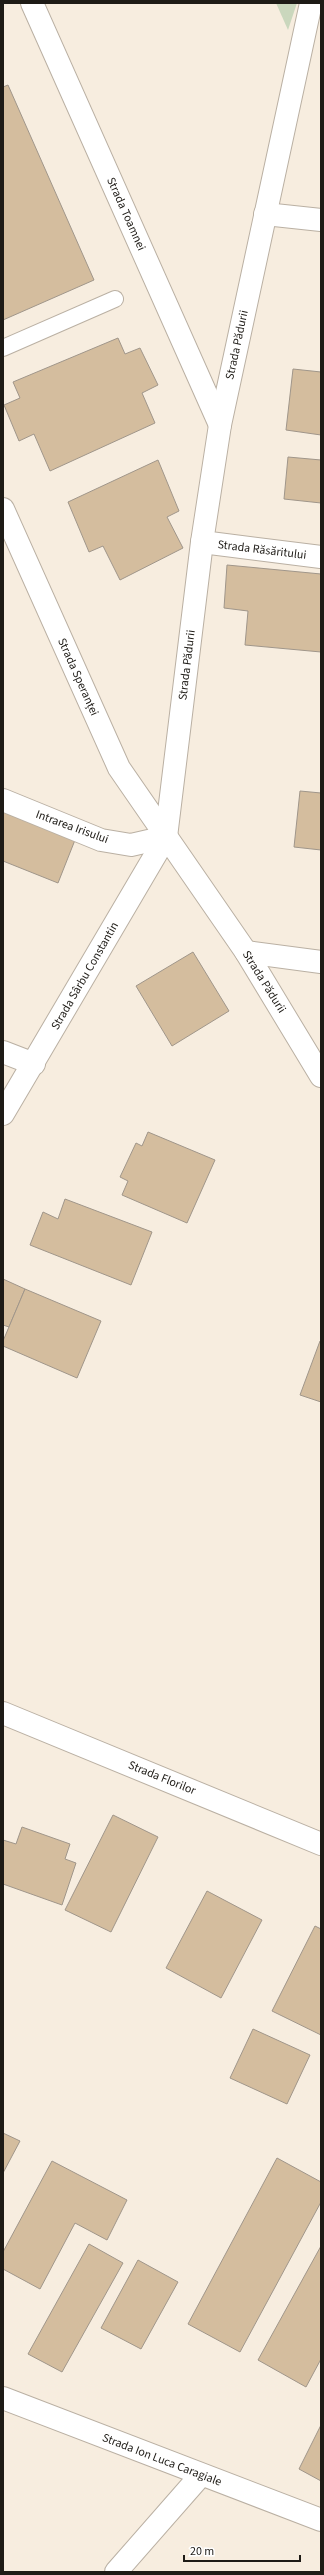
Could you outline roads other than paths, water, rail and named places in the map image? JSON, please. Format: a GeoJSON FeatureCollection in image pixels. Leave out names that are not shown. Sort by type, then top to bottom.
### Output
{"type":"FeatureCollection","features":[{"type":"Feature","properties":{"kind":"street","name":"Strada Toamnei"},"geometry":{"type":"LineString","coordinates":[[32,3],[220,425]]}},
{"type":"Feature","properties":{"kind":"street","name":"Strada Pădurii"},"geometry":{"type":"LineString","coordinates":[[311,3],[220,425],[202,542],[166,837],[246,952],[318,1068]]}},
{"type":"Feature","properties":{"kind":"street"},"geometry":{"type":"LineString","coordinates":[[265,214],[321,220]]}},
{"type":"Feature","properties":{"kind":"street","name":"Strada Speranței"},"geometry":{"type":"LineString","coordinates":[[3,509],[119,768],[166,837]]}},
{"type":"Feature","properties":{"kind":"street","name":"Strada Răsăritului"},"geometry":{"type":"LineString","coordinates":[[202,542],[321,557]]}},
{"type":"Feature","properties":{"kind":"street","name":"Intrarea Irisului"},"geometry":{"type":"LineString","coordinates":[[3,800],[101,840],[131,845],[166,837]]}},
{"type":"Feature","properties":{"kind":"street","name":"Strada Sârbu Constantin"},"geometry":{"type":"LineString","coordinates":[[3,1114],[34,1064],[166,837]]}},
{"type":"Feature","properties":{"kind":"street"},"geometry":{"type":"LineString","coordinates":[[246,952],[321,962]]}},
{"type":"Feature","properties":{"kind":"street"},"geometry":{"type":"LineString","coordinates":[[3,1052],[34,1064]]}},
{"type":"Feature","properties":{"kind":"street","name":"Strada Florilor"},"geometry":{"type":"LineString","coordinates":[[3,1714],[321,1844]]}},
{"type":"Feature","properties":{"kind":"street","name":"Strada Ion Luca Caragiale"},"geometry":{"type":"LineString","coordinates":[[3,2398],[321,2520]]}},
{"type":"Feature","properties":{"kind":"street"},"geometry":{"type":"LineString","coordinates":[[116,2572],[201,2475]]}},
{"type":"Feature","properties":{"kind":"lane"},"geometry":{"type":"LineString","coordinates":[[3,348],[116,299]]}}]}
